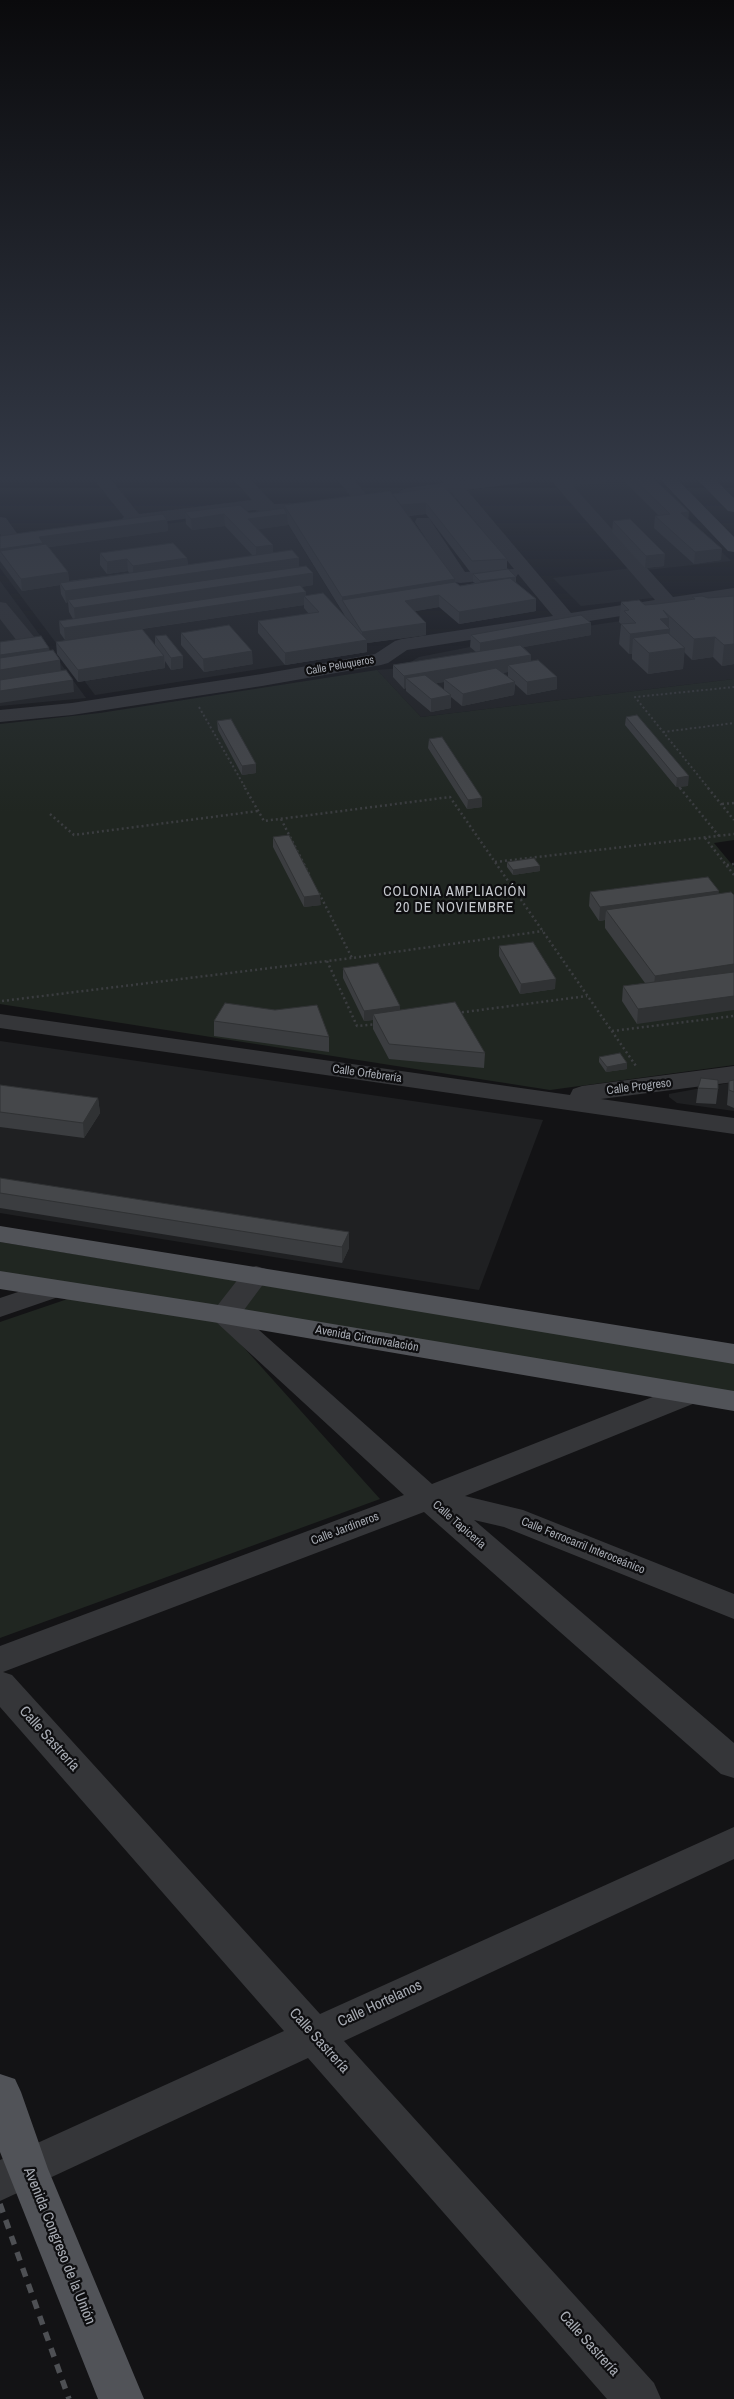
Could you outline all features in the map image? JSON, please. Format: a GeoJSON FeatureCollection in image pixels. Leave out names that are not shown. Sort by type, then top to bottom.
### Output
{"type":"FeatureCollection","features":[{"type":"Feature","properties":{"kind":"main road"},"geometry":{"type":"LineString","coordinates":[[0,1234],[734,1354]]}},
{"type":"Feature","properties":{"kind":"main road","name":"Avenida Circunvalación"},"geometry":{"type":"LineString","coordinates":[[0,1280],[225,1314],[734,1401]]}},
{"type":"Feature","properties":{"kind":"main road","name":"Avenida Congreso de la Unión"},"geometry":{"type":"LineString","coordinates":[[0,2092],[14,2175],[121,2399]]}},
{"type":"Feature","properties":{"kind":"street"},"geometry":{"type":"LineString","coordinates":[[541,589],[565,618]]}},
{"type":"Feature","properties":{"kind":"street"},"geometry":{"type":"LineString","coordinates":[[656,589],[668,603]]}},
{"type":"Feature","properties":{"kind":"street","name":"Calle Peluqueros"},"geometry":{"type":"LineString","coordinates":[[0,716],[72,709],[373,661],[388,656],[402,645],[734,593]]}},
{"type":"Feature","properties":{"kind":"street"},"geometry":{"type":"LineString","coordinates":[[0,607],[28,642]]}},
{"type":"Feature","properties":{"kind":"street","name":"Calle Orfebrería"},"geometry":{"type":"LineString","coordinates":[[0,1021],[734,1126]]}},
{"type":"Feature","properties":{"kind":"street","name":"Calle Progreso"},"geometry":{"type":"LineString","coordinates":[[543,1099],[734,1074]]}},
{"type":"Feature","properties":{"kind":"street"},"geometry":{"type":"LineString","coordinates":[[225,1314],[256,1275]]}},
{"type":"Feature","properties":{"kind":"street"},"geometry":{"type":"LineString","coordinates":[[0,1308],[54,1289]]}},
{"type":"Feature","properties":{"kind":"street","name":"Calle Tapicería"},"geometry":{"type":"LineString","coordinates":[[225,1314],[428,1498],[734,1764]]}},
{"type":"Feature","properties":{"kind":"street","name":"Calle Jardineros"},"geometry":{"type":"LineString","coordinates":[[0,1660],[428,1498],[689,1394]]}},
{"type":"Feature","properties":{"kind":"street","name":"Calle Ferrocarril Interoceánico"},"geometry":{"type":"LineString","coordinates":[[428,1498],[512,1518],[729,1600]]}},
{"type":"Feature","properties":{"kind":"street","name":"Calle Sastrería"},"geometry":{"type":"LineString","coordinates":[[0,1684],[638,2399]]}},
{"type":"Feature","properties":{"kind":"street","name":"Calle Hortelanos"},"geometry":{"type":"LineString","coordinates":[[14,2175],[734,1842]]}},
{"type":"Feature","properties":{"kind":"path"},"geometry":{"type":"LineString","coordinates":[[734,687],[635,697],[734,820]]}},
{"type":"Feature","properties":{"kind":"path"},"geometry":{"type":"LineString","coordinates":[[190,691],[264,821],[450,797],[649,1086]]}},
{"type":"Feature","properties":{"kind":"path"},"geometry":{"type":"LineString","coordinates":[[663,732],[734,723]]}},
{"type":"Feature","properties":{"kind":"path"},"geometry":{"type":"LineString","coordinates":[[679,787],[720,836]]}},
{"type":"Feature","properties":{"kind":"path"},"geometry":{"type":"LineString","coordinates":[[722,804],[734,803]]}},
{"type":"Feature","properties":{"kind":"path"},"geometry":{"type":"LineString","coordinates":[[50,814],[74,835],[258,811]]}},
{"type":"Feature","properties":{"kind":"path"},"geometry":{"type":"LineString","coordinates":[[281,819],[312,880]]}},
{"type":"Feature","properties":{"kind":"path"},"geometry":{"type":"LineString","coordinates":[[496,862],[734,834]]}},
{"type":"Feature","properties":{"kind":"path"},"geometry":{"type":"LineString","coordinates":[[705,838],[734,874]]}},
{"type":"Feature","properties":{"kind":"path"},"geometry":{"type":"LineString","coordinates":[[726,865],[734,864]]}},
{"type":"Feature","properties":{"kind":"path"},"geometry":{"type":"LineString","coordinates":[[316,888],[352,958]]}},
{"type":"Feature","properties":{"kind":"path"},"geometry":{"type":"LineString","coordinates":[[0,1001],[352,958],[543,932]]}},
{"type":"Feature","properties":{"kind":"path"},"geometry":{"type":"LineString","coordinates":[[327,960],[357,1026],[386,1022]]}},
{"type":"Feature","properties":{"kind":"path"},"geometry":{"type":"LineString","coordinates":[[453,1014],[588,996]]}},
{"type":"Feature","properties":{"kind":"path"},"geometry":{"type":"LineString","coordinates":[[612,1031],[734,1016]]}},
{"type":"Feature","properties":{"kind":"shaded area"},"geometry":{"type":"Polygon","coordinates":[[[0,589],[6,589],[86,698],[0,706],[0,589]]]}},
{"type":"Feature","properties":{"kind":"shaded area"},"geometry":{"type":"Polygon","coordinates":[[[16,589],[328,589],[367,652],[95,695],[16,589]]]}},
{"type":"Feature","properties":{"kind":"shaded area"},"geometry":{"type":"Polygon","coordinates":[[[564,589],[653,589],[661,597],[581,606],[564,589]]]}},
{"type":"Feature","properties":{"kind":"shaded area"},"geometry":{"type":"Polygon","coordinates":[[[734,604],[734,679],[421,717],[377,670],[401,668],[419,657],[470,647],[581,627],[734,604]]]}},
{"type":"Feature","properties":{"kind":"shaded area"},"geometry":{"type":"Polygon","coordinates":[[[377,670],[421,717],[734,679],[734,840],[714,843],[734,867],[734,1065],[550,1090],[0,1004],[0,724],[100,713],[377,670]]]}},
{"type":"Feature","properties":{"kind":"shaded area"},"geometry":{"type":"Polygon","coordinates":[[[0,1041],[543,1120],[479,1290],[0,1213],[0,1041]]]}},
{"type":"Feature","properties":{"kind":"shaded area"},"geometry":{"type":"Polygon","coordinates":[[[734,1082],[734,1111],[677,1103],[669,1097],[669,1094],[734,1082]]]}},
{"type":"Feature","properties":{"kind":"shaded area"},"geometry":{"type":"Polygon","coordinates":[[[0,1242],[734,1362],[734,1393],[211,1311],[380,1499],[0,1638],[0,1322],[97,1289],[0,1273],[0,1242]]]}},
{"type":"Feature","properties":{"kind":"building"},"geometry":{"type":"Polygon","coordinates":[[[64,589],[80,589],[65,591],[64,589]]]}},
{"type":"Feature","properties":{"kind":"building"},"geometry":{"type":"Polygon","coordinates":[[[145,589],[204,589],[74,608],[68,600],[145,589]]]}},
{"type":"Feature","properties":{"kind":"building"},"geometry":{"type":"Polygon","coordinates":[[[274,589],[303,589],[306,592],[64,628],[59,621],[274,589]]]}},
{"type":"Feature","properties":{"kind":"building"},"geometry":{"type":"Polygon","coordinates":[[[337,589],[393,589],[342,597],[337,589]]]}},
{"type":"Feature","properties":{"kind":"building"},"geometry":{"type":"Polygon","coordinates":[[[411,589],[524,589],[536,599],[459,612],[439,595],[405,601],[426,623],[362,632],[342,600],[411,589]]]}},
{"type":"Feature","properties":{"kind":"building"},"geometry":{"type":"Polygon","coordinates":[[[323,593],[367,640],[285,653],[258,621],[319,612],[304,596],[323,593]]]}},
{"type":"Feature","properties":{"kind":"building"},"geometry":{"type":"Polygon","coordinates":[[[702,596],[708,598],[734,596],[734,644],[724,645],[715,637],[694,639],[663,610],[669,618],[660,619],[670,629],[630,634],[621,624],[636,623],[624,611],[629,610],[621,602],[639,600],[645,605],[695,599],[692,597],[702,596]]]}},
{"type":"Feature","properties":{"kind":"building"},"geometry":{"type":"Polygon","coordinates":[[[581,615],[591,623],[480,643],[471,635],[581,615]]]}},
{"type":"Feature","properties":{"kind":"building"},"geometry":{"type":"Polygon","coordinates":[[[229,625],[252,651],[203,659],[181,633],[229,625]]]}},
{"type":"Feature","properties":{"kind":"building"},"geometry":{"type":"Polygon","coordinates":[[[142,629],[164,656],[78,670],[56,642],[142,629]]]}},
{"type":"Feature","properties":{"kind":"building"},"geometry":{"type":"Polygon","coordinates":[[[668,633],[685,648],[649,653],[633,638],[668,633]]]}},
{"type":"Feature","properties":{"kind":"building"},"geometry":{"type":"Polygon","coordinates":[[[166,635],[183,656],[171,658],[155,636],[166,635]]]}},
{"type":"Feature","properties":{"kind":"building"},"geometry":{"type":"Polygon","coordinates":[[[41,636],[49,648],[0,655],[0,642],[41,636]]]}},
{"type":"Feature","properties":{"kind":"building"},"geometry":{"type":"Polygon","coordinates":[[[520,645],[531,655],[404,676],[393,665],[520,645]]]}},
{"type":"Feature","properties":{"kind":"building"},"geometry":{"type":"Polygon","coordinates":[[[53,650],[60,660],[0,670],[0,658],[53,650]]]}},
{"type":"Feature","properties":{"kind":"building"},"geometry":{"type":"Polygon","coordinates":[[[538,660],[557,677],[527,682],[508,665],[538,660]]]}},
{"type":"Feature","properties":{"kind":"building"},"geometry":{"type":"Polygon","coordinates":[[[496,668],[515,682],[463,694],[444,679],[496,668]]]}},
{"type":"Feature","properties":{"kind":"building"},"geometry":{"type":"Polygon","coordinates":[[[66,670],[73,680],[0,691],[0,680],[66,670]]]}},
{"type":"Feature","properties":{"kind":"building"},"geometry":{"type":"Polygon","coordinates":[[[425,675],[451,695],[431,699],[406,678],[425,675]]]}},
{"type":"Feature","properties":{"kind":"building"},"geometry":{"type":"Polygon","coordinates":[[[637,715],[689,776],[677,778],[626,717],[637,715]]]}},
{"type":"Feature","properties":{"kind":"building"},"geometry":{"type":"Polygon","coordinates":[[[231,719],[256,764],[242,766],[217,721],[231,719]]]}},
{"type":"Feature","properties":{"kind":"building"},"geometry":{"type":"Polygon","coordinates":[[[442,737],[482,798],[468,800],[429,739],[442,737]]]}},
{"type":"Feature","properties":{"kind":"building"},"geometry":{"type":"Polygon","coordinates":[[[289,835],[320,895],[304,897],[273,837],[289,835]]]}},
{"type":"Feature","properties":{"kind":"building"},"geometry":{"type":"Polygon","coordinates":[[[534,858],[540,866],[513,870],[507,862],[534,858]]]}},
{"type":"Feature","properties":{"kind":"building"},"geometry":{"type":"Polygon","coordinates":[[[708,877],[719,891],[600,907],[590,892],[708,877]]]}},
{"type":"Feature","properties":{"kind":"building"},"geometry":{"type":"Polygon","coordinates":[[[731,892],[734,895],[734,964],[655,976],[606,910],[731,892]]]}},
{"type":"Feature","properties":{"kind":"building"},"geometry":{"type":"Polygon","coordinates":[[[533,942],[556,979],[521,984],[499,946],[533,942]]]}},
{"type":"Feature","properties":{"kind":"building"},"geometry":{"type":"Polygon","coordinates":[[[378,963],[400,1006],[364,1011],[343,968],[378,963]]]}},
{"type":"Feature","properties":{"kind":"building"},"geometry":{"type":"Polygon","coordinates":[[[734,972],[734,996],[638,1009],[623,986],[734,972]]]}},
{"type":"Feature","properties":{"kind":"building"},"geometry":{"type":"Polygon","coordinates":[[[455,1002],[485,1053],[389,1044],[373,1014],[455,1002]]]}},
{"type":"Feature","properties":{"kind":"building"},"geometry":{"type":"Polygon","coordinates":[[[225,1003],[275,1010],[317,1005],[329,1037],[214,1021],[225,1003]]]}},
{"type":"Feature","properties":{"kind":"building"},"geometry":{"type":"Polygon","coordinates":[[[620,1053],[627,1063],[607,1067],[599,1057],[620,1053]]]}},
{"type":"Feature","properties":{"kind":"building"},"geometry":{"type":"Polygon","coordinates":[[[701,1078],[718,1080],[718,1089],[698,1088],[701,1078]]]}},
{"type":"Feature","properties":{"kind":"building"},"geometry":{"type":"Polygon","coordinates":[[[734,1080],[734,1092],[729,1090],[729,1081],[734,1080]]]}},
{"type":"Feature","properties":{"kind":"building"},"geometry":{"type":"Polygon","coordinates":[[[0,1085],[98,1098],[83,1123],[0,1112],[0,1085]]]}},
{"type":"Feature","properties":{"kind":"building"},"geometry":{"type":"Polygon","coordinates":[[[0,1178],[349,1232],[342,1247],[0,1193],[0,1178]]]}},
{"type":"Feature","properties":{"kind":"railway"},"geometry":{"type":"LineString","coordinates":[[0,2204],[69,2399]]}},
{"type":"Feature","properties":{"kind":"district","name":"COLONIA AMPLIACIÓN 20 DE NOVIEMBRE"},"geometry":{"type":"Point","coordinates":[455,900]}}]}
